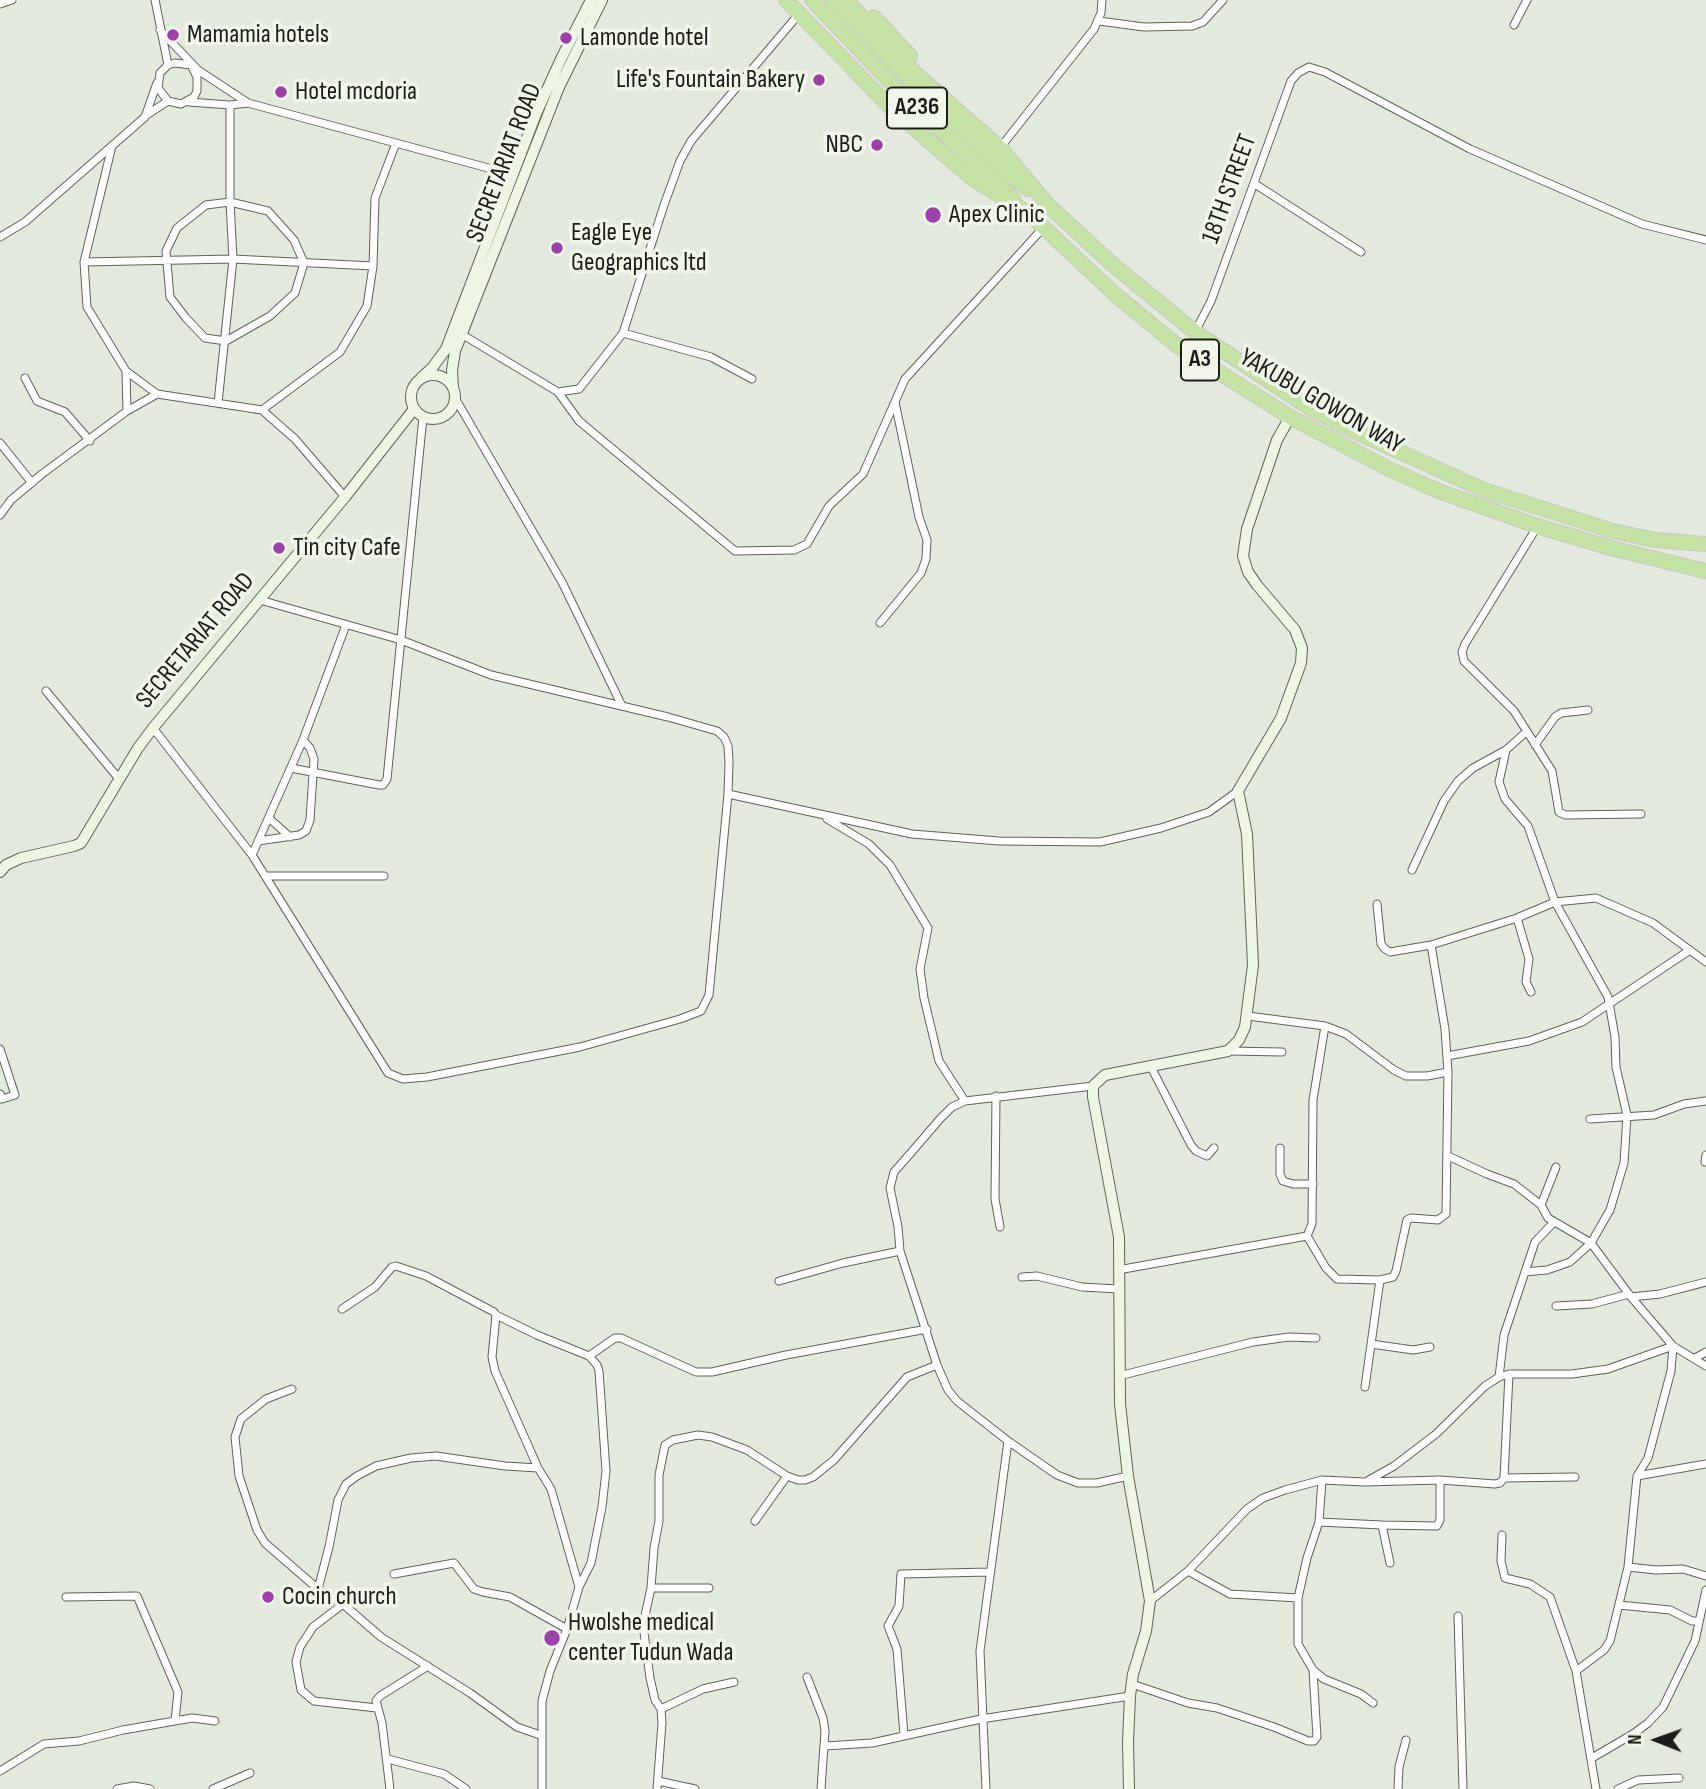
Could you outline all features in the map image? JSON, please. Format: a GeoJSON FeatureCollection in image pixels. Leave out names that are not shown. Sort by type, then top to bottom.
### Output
{"type":"FeatureCollection","features":[{"type":"Feature","properties":{"kind":"highway","name":"YAKUBU GOWON WAY"},"geometry":{"type":"LineString","coordinates":[[786,0],[892,109],[974,180],[1027,212],[1116,296],[1179,347],[1290,416],[1389,470],[1441,492],[1537,526],[1705,572]]}},
{"type":"Feature","properties":{"kind":"highway","name":"A236"},"geometry":{"type":"LineString","coordinates":[[812,0],[896,88],[1027,212]]}},
{"type":"Feature","properties":{"kind":"highway","name":"A236"},"geometry":{"type":"LineString","coordinates":[[832,0],[883,55],[964,133],[1048,205]]}},
{"type":"Feature","properties":{"kind":"highway","name":"YAKUBU GOWON WAY"},"geometry":{"type":"LineString","coordinates":[[846,0],[905,64],[1000,148],[1048,205],[1142,290],[1195,332],[1325,416],[1458,479],[1613,531],[1655,540],[1706,545]]}},
{"type":"Feature","properties":{"kind":"highway"},"geometry":{"type":"LineString","coordinates":[[858,0],[962,115]]}},
{"type":"Feature","properties":{"kind":"highway"},"geometry":{"type":"LineString","coordinates":[[1705,572],[1701,560],[1706,545]]}},
{"type":"Feature","properties":{"kind":"street"},"geometry":{"type":"LineString","coordinates":[[0,4],[12,0]]}},
{"type":"Feature","properties":{"kind":"street"},"geometry":{"type":"LineString","coordinates":[[155,0],[168,65]]}},
{"type":"Feature","properties":{"kind":"street","name":"SECRETARIAT ROAD"},"geometry":{"type":"LineString","coordinates":[[454,393],[453,361],[548,87],[591,0]]}},
{"type":"Feature","properties":{"kind":"street","name":"SECRETARIAT ROAD"},"geometry":{"type":"LineString","coordinates":[[421,378],[446,349],[518,177],[602,0]]}},
{"type":"Feature","properties":{"kind":"street"},"geometry":{"type":"LineString","coordinates":[[1000,148],[1098,21],[1102,0]]}},
{"type":"Feature","properties":{"kind":"street"},"geometry":{"type":"LineString","coordinates":[[1098,21],[1157,27],[1192,26],[1203,22],[1223,0]]}},
{"type":"Feature","properties":{"kind":"street"},"geometry":{"type":"LineString","coordinates":[[1514,25],[1527,0]]}},
{"type":"Feature","properties":{"kind":"street"},"geometry":{"type":"LineString","coordinates":[[558,392],[579,389],[623,333],[680,161],[691,141],[799,14]]}},
{"type":"Feature","properties":{"kind":"street"},"geometry":{"type":"LineString","coordinates":[[160,30],[191,65],[248,103],[518,177]]}},
{"type":"Feature","properties":{"kind":"street"},"geometry":{"type":"LineString","coordinates":[[145,117],[160,73],[168,65],[175,63],[191,65]]}},
{"type":"Feature","properties":{"kind":"street"},"geometry":{"type":"LineString","coordinates":[[188,102],[194,97],[199,84],[191,65]]}},
{"type":"Feature","properties":{"kind":"street","name":"18TH STREET"},"geometry":{"type":"LineString","coordinates":[[1195,332],[1211,301],[1292,81],[1298,73],[1309,67],[1325,72],[1470,149],[1630,219],[1706,240]]}},
{"type":"Feature","properties":{"kind":"street"},"geometry":{"type":"LineString","coordinates":[[158,83],[160,93],[168,101],[181,104],[248,103]]}},
{"type":"Feature","properties":{"kind":"street"},"geometry":{"type":"LineString","coordinates":[[0,237],[25,222],[145,117],[168,101]]}},
{"type":"Feature","properties":{"kind":"street"},"geometry":{"type":"LineString","coordinates":[[218,403],[233,259],[230,105]]}},
{"type":"Feature","properties":{"kind":"street"},"geometry":{"type":"LineString","coordinates":[[262,410],[341,352],[367,306],[373,266],[375,198],[396,143]]}},
{"type":"Feature","properties":{"kind":"street"},"geometry":{"type":"LineString","coordinates":[[112,146],[84,262],[87,307],[126,371],[158,394],[262,410],[296,439],[345,498]]}},
{"type":"Feature","properties":{"kind":"street"},"geometry":{"type":"LineString","coordinates":[[1255,184],[1361,252]]}},
{"type":"Feature","properties":{"kind":"street"},"geometry":{"type":"LineString","coordinates":[[230,202],[268,211],[294,240],[304,263],[295,293],[270,316],[226,341],[205,338],[170,297],[166,251],[177,228],[206,205],[230,202]]}},
{"type":"Feature","properties":{"kind":"street"},"geometry":{"type":"LineString","coordinates":[[463,335],[558,392],[579,421],[731,548],[742,552],[794,550],[813,538],[829,506],[863,474],[905,379],[1043,228]]}},
{"type":"Feature","properties":{"kind":"street"},"geometry":{"type":"LineString","coordinates":[[84,262],[233,259],[373,266]]}},
{"type":"Feature","properties":{"kind":"street"},"geometry":{"type":"LineString","coordinates":[[623,333],[711,357],[752,379]]}},
{"type":"Feature","properties":{"kind":"street"},"geometry":{"type":"LineString","coordinates":[[126,371],[127,411]]}},
{"type":"Feature","properties":{"kind":"street"},"geometry":{"type":"LineString","coordinates":[[454,393],[450,411],[434,419],[423,417],[411,402],[411,390],[421,378],[436,374],[444,377],[454,393],[562,582],[622,706]]}},
{"type":"Feature","properties":{"kind":"street"},"geometry":{"type":"LineString","coordinates":[[25,378],[37,401],[65,412],[90,441]]}},
{"type":"Feature","properties":{"kind":"street"},"geometry":{"type":"LineString","coordinates":[[0,515],[11,500],[32,483],[127,411],[158,394]]}},
{"type":"Feature","properties":{"kind":"street"},"geometry":{"type":"LineString","coordinates":[[880,623],[921,573],[926,559],[927,540],[919,517],[894,401]]}},
{"type":"Feature","properties":{"kind":"street","name":"SECRETARIAT ROAD"},"geometry":{"type":"LineString","coordinates":[[0,873],[6,865],[20,858],[81,843],[153,728],[345,498],[414,409]]}},
{"type":"Feature","properties":{"kind":"street"},"geometry":{"type":"LineString","coordinates":[[727,794],[912,834],[999,841],[1100,842],[1161,828],[1209,813],[1238,791],[1281,718],[1301,663],[1302,648],[1295,630],[1257,585],[1242,556],[1247,529],[1277,440],[1290,416]]}},
{"type":"Feature","properties":{"kind":"street"},"geometry":{"type":"LineString","coordinates":[[291,768],[379,785],[383,785],[387,779],[423,417]]}},
{"type":"Feature","properties":{"kind":"street"},"geometry":{"type":"LineString","coordinates":[[0,443],[32,483]]}},
{"type":"Feature","properties":{"kind":"street"},"geometry":{"type":"LineString","coordinates":[[1537,526],[1462,652],[1464,661],[1514,711],[1552,771],[1559,812],[1564,815],[1641,814]]}},
{"type":"Feature","properties":{"kind":"street"},"geometry":{"type":"LineString","coordinates":[[153,728],[252,855],[388,1073],[403,1079],[427,1077],[580,1047],[701,1011],[709,995],[727,794],[728,746],[718,731],[491,675],[401,640],[260,600]]}},
{"type":"Feature","properties":{"kind":"street"},"geometry":{"type":"LineString","coordinates":[[252,855],[303,740],[346,625]]}},
{"type":"Feature","properties":{"kind":"street"},"geometry":{"type":"LineString","coordinates":[[46,691],[120,780]]}},
{"type":"Feature","properties":{"kind":"street"},"geometry":{"type":"LineString","coordinates":[[1535,745],[1555,717],[1561,713],[1588,710]]}},
{"type":"Feature","properties":{"kind":"street"},"geometry":{"type":"LineString","coordinates":[[1412,870],[1444,801],[1458,781],[1473,768],[1506,750],[1526,732]]}},
{"type":"Feature","properties":{"kind":"street"},"geometry":{"type":"LineString","coordinates":[[258,841],[290,837],[306,831],[310,820],[314,760],[310,748],[303,740]]}},
{"type":"Feature","properties":{"kind":"street"},"geometry":{"type":"LineString","coordinates":[[1506,750],[1499,782],[1505,799],[1528,826],[1555,902],[1608,996],[1615,1037],[1616,1067],[1627,1115],[1624,1163],[1610,1210],[1591,1243],[1570,1262],[1547,1270],[1525,1272]]}},
{"type":"Feature","properties":{"kind":"street"},"geometry":{"type":"LineString","coordinates":[[1228,1051],[1239,1040],[1248,1016],[1253,965],[1247,834],[1238,791]]}},
{"type":"Feature","properties":{"kind":"street"},"geometry":{"type":"LineString","coordinates":[[822,816],[869,844],[890,865],[928,928],[920,969],[924,998],[939,1061],[965,1101]]}},
{"type":"Feature","properties":{"kind":"street"},"geometry":{"type":"LineString","coordinates":[[269,818],[290,837]]}},
{"type":"Feature","properties":{"kind":"street"},"geometry":{"type":"LineString","coordinates":[[265,876],[384,876]]}},
{"type":"Feature","properties":{"kind":"street"},"geometry":{"type":"LineString","coordinates":[[1377,904],[1381,944],[1390,952],[1431,945],[1517,918],[1555,902],[1596,898],[1653,923],[1706,962]]}},
{"type":"Feature","properties":{"kind":"street"},"geometry":{"type":"LineString","coordinates":[[1517,918],[1530,959],[1526,982],[1531,992]]}},
{"type":"Feature","properties":{"kind":"street"},"geometry":{"type":"LineString","coordinates":[[1307,1236],[1326,1268],[1337,1279],[1380,1280],[1393,1277],[1396,1271],[1407,1220],[1438,1220],[1446,1214],[1448,1072],[1444,1019],[1431,945]]}},
{"type":"Feature","properties":{"kind":"street"},"geometry":{"type":"LineString","coordinates":[[1447,1056],[1536,1039],[1582,1022],[1690,950]]}},
{"type":"Feature","properties":{"kind":"street"},"geometry":{"type":"LineString","coordinates":[[1248,1016],[1325,1026],[1346,1034],[1406,1076],[1448,1072]]}},
{"type":"Feature","properties":{"kind":"street"},"geometry":{"type":"LineString","coordinates":[[1307,1236],[1312,1224],[1313,1100],[1325,1026]]}},
{"type":"Feature","properties":{"kind":"street"},"geometry":{"type":"LineString","coordinates":[[0,1049],[15,1095],[2,1099],[0,1094]]}},
{"type":"Feature","properties":{"kind":"street"},"geometry":{"type":"LineString","coordinates":[[1128,1476],[1097,1483],[1078,1483],[1057,1475],[1007,1441],[957,1401],[948,1390],[937,1365],[900,1251],[890,1179],[940,1119],[953,1107],[965,1101],[1093,1086],[1105,1075],[1228,1051],[1282,1052]]}},
{"type":"Feature","properties":{"kind":"street"},"geometry":{"type":"LineString","coordinates":[[1150,1065],[1191,1145],[1196,1151],[1207,1156],[1214,1148]]}},
{"type":"Feature","properties":{"kind":"street"},"geometry":{"type":"LineString","coordinates":[[1093,1086],[1119,1237],[1118,1377],[1128,1476],[1150,1601],[1146,1631],[1131,1690],[1129,1789]]}},
{"type":"Feature","properties":{"kind":"street"},"geometry":{"type":"LineString","coordinates":[[996,1096],[995,1199],[1000,1227]]}},
{"type":"Feature","properties":{"kind":"street"},"geometry":{"type":"LineString","coordinates":[[1590,1119],[1654,1115],[1684,1104],[1706,1101]]}},
{"type":"Feature","properties":{"kind":"street"},"geometry":{"type":"LineString","coordinates":[[1280,1148],[1280,1174],[1283,1181],[1313,1184]]}},
{"type":"Feature","properties":{"kind":"street"},"geometry":{"type":"LineString","coordinates":[[1705,1162],[1706,1155]]}},
{"type":"Feature","properties":{"kind":"street"},"geometry":{"type":"LineString","coordinates":[[1448,1156],[1514,1184],[1541,1205],[1548,1218],[1591,1243],[1630,1296],[1673,1346],[1706,1366]]}},
{"type":"Feature","properties":{"kind":"street"},"geometry":{"type":"LineString","coordinates":[[1541,1205],[1556,1167]]}},
{"type":"Feature","properties":{"kind":"street"},"geometry":{"type":"LineString","coordinates":[[1499,1377],[1504,1335],[1535,1242],[1554,1222]]}},
{"type":"Feature","properties":{"kind":"street"},"geometry":{"type":"LineString","coordinates":[[1118,1270],[1307,1236]]}},
{"type":"Feature","properties":{"kind":"street"},"geometry":{"type":"LineString","coordinates":[[779,1281],[900,1251]]}},
{"type":"Feature","properties":{"kind":"street"},"geometry":{"type":"LineString","coordinates":[[342,1309],[375,1287],[392,1267],[396,1266],[426,1276],[496,1315],[589,1356],[597,1364],[606,1471],[602,1507],[591,1563],[579,1587],[542,1701],[542,1789]]}},
{"type":"Feature","properties":{"kind":"street"},"geometry":{"type":"LineString","coordinates":[[1023,1277],[1037,1276],[1082,1287],[1118,1289]]}},
{"type":"Feature","properties":{"kind":"street"},"geometry":{"type":"LineString","coordinates":[[1365,1387],[1380,1280]]}},
{"type":"Feature","properties":{"kind":"street"},"geometry":{"type":"LineString","coordinates":[[1556,1307],[1660,1294],[1706,1282]]}},
{"type":"Feature","properties":{"kind":"street"},"geometry":{"type":"LineString","coordinates":[[496,1315],[492,1357],[495,1371],[554,1498],[579,1587]]}},
{"type":"Feature","properties":{"kind":"street"},"geometry":{"type":"LineString","coordinates":[[589,1356],[615,1338],[621,1338],[696,1373],[712,1373],[786,1354],[927,1329]]}},
{"type":"Feature","properties":{"kind":"street"},"geometry":{"type":"LineString","coordinates":[[1118,1377],[1253,1342],[1289,1337],[1315,1338]]}},
{"type":"Feature","properties":{"kind":"street"},"geometry":{"type":"LineString","coordinates":[[1371,1344],[1413,1350],[1430,1347]]}},
{"type":"Feature","properties":{"kind":"street"},"geometry":{"type":"LineString","coordinates":[[1365,1482],[1394,1466],[1436,1434],[1477,1394],[1499,1377],[1509,1374],[1572,1374],[1608,1369],[1673,1346]]}},
{"type":"Feature","properties":{"kind":"street"},"geometry":{"type":"LineString","coordinates":[[1576,1671],[1604,1650],[1611,1641],[1628,1567],[1637,1476],[1648,1458],[1671,1371],[1673,1346]]}},
{"type":"Feature","properties":{"kind":"street"},"geometry":{"type":"LineString","coordinates":[[1695,1358],[1706,1352]]}},
{"type":"Feature","properties":{"kind":"street"},"geometry":{"type":"LineString","coordinates":[[695,1789],[658,1785],[661,1709],[655,1700],[650,1678],[643,1625],[651,1588],[659,1521],[659,1475],[664,1445],[673,1440],[698,1435],[712,1437],[747,1450],[797,1480],[813,1477],[834,1460],[907,1377],[937,1365]]}},
{"type":"Feature","properties":{"kind":"street"},"geometry":{"type":"LineString","coordinates":[[1150,1601],[1188,1571],[1237,1518],[1264,1498],[1322,1480],[1500,1483],[1504,1478],[1509,1374]]}},
{"type":"Feature","properties":{"kind":"street"},"geometry":{"type":"LineString","coordinates":[[292,1389],[266,1399],[241,1419],[235,1437],[239,1476],[257,1530],[265,1543],[318,1589],[343,1604],[381,1637],[470,1692],[517,1727],[540,1735]]}},
{"type":"Feature","properties":{"kind":"street"},"geometry":{"type":"LineString","coordinates":[[986,1789],[980,1651],[1007,1441]]}},
{"type":"Feature","properties":{"kind":"street"},"geometry":{"type":"LineString","coordinates":[[318,1589],[330,1548],[338,1500],[346,1483],[376,1466],[411,1458],[436,1457],[538,1468]]}},
{"type":"Feature","properties":{"kind":"street"},"geometry":{"type":"LineString","coordinates":[[1637,1476],[1706,1464]]}},
{"type":"Feature","properties":{"kind":"street"},"geometry":{"type":"LineString","coordinates":[[755,1521],[787,1476]]}},
{"type":"Feature","properties":{"kind":"street"},"geometry":{"type":"LineString","coordinates":[[1504,1478],[1575,1477]]}},
{"type":"Feature","properties":{"kind":"street"},"geometry":{"type":"LineString","coordinates":[[1322,1480],[1319,1522],[1298,1598],[1298,1644],[1313,1670],[1324,1679],[1373,1703]]}},
{"type":"Feature","properties":{"kind":"street"},"geometry":{"type":"LineString","coordinates":[[1319,1522],[1437,1526],[1440,1520],[1440,1480]]}},
{"type":"Feature","properties":{"kind":"street"},"geometry":{"type":"LineString","coordinates":[[1382,1525],[1390,1563]]}},
{"type":"Feature","properties":{"kind":"street"},"geometry":{"type":"LineString","coordinates":[[1502,1535],[1501,1561],[1505,1578],[1530,1584],[1550,1597],[1576,1671],[1596,1789]]}},
{"type":"Feature","properties":{"kind":"street"},"geometry":{"type":"LineString","coordinates":[[394,1574],[454,1563],[474,1589],[510,1597],[567,1629]]}},
{"type":"Feature","properties":{"kind":"street"},"geometry":{"type":"LineString","coordinates":[[1628,1567],[1683,1569],[1706,1576]]}},
{"type":"Feature","properties":{"kind":"street"},"geometry":{"type":"LineString","coordinates":[[1188,1571],[1230,1594],[1298,1598]]}},
{"type":"Feature","properties":{"kind":"street"},"geometry":{"type":"LineString","coordinates":[[904,1735],[897,1650],[888,1626],[899,1606],[901,1574],[989,1572]]}},
{"type":"Feature","properties":{"kind":"street"},"geometry":{"type":"LineString","coordinates":[[651,1588],[709,1588]]}},
{"type":"Feature","properties":{"kind":"street"},"geometry":{"type":"LineString","coordinates":[[1592,1758],[1633,1734],[1663,1707],[1695,1641],[1706,1590]]}},
{"type":"Feature","properties":{"kind":"street"},"geometry":{"type":"LineString","coordinates":[[66,1598],[137,1596],[178,1692],[176,1721]]}},
{"type":"Feature","properties":{"kind":"street"},"geometry":{"type":"LineString","coordinates":[[343,1604],[313,1627],[300,1647],[296,1662],[301,1690],[314,1701],[377,1708]]}},
{"type":"Feature","properties":{"kind":"street"},"geometry":{"type":"LineString","coordinates":[[1619,1605],[1670,1610],[1692,1621],[1698,1621]]}},
{"type":"Feature","properties":{"kind":"street"},"geometry":{"type":"LineString","coordinates":[[1458,1616],[1463,1789]]}},
{"type":"Feature","properties":{"kind":"street"},"geometry":{"type":"LineString","coordinates":[[390,1789],[388,1759],[376,1701],[428,1666]]}},
{"type":"Feature","properties":{"kind":"street"},"geometry":{"type":"LineString","coordinates":[[825,1746],[872,1743],[1131,1690],[1217,1708],[1314,1741],[1317,1737],[1313,1670]]}},
{"type":"Feature","properties":{"kind":"street"},"geometry":{"type":"LineString","coordinates":[[807,1677],[823,1718],[825,1746],[821,1789]]}},
{"type":"Feature","properties":{"kind":"street"},"geometry":{"type":"LineString","coordinates":[[661,1709],[703,1689],[734,1682]]}},
{"type":"Feature","properties":{"kind":"street"},"geometry":{"type":"LineString","coordinates":[[0,1771],[44,1744],[79,1741],[192,1718],[215,1721]]}},
{"type":"Feature","properties":{"kind":"street"},"geometry":{"type":"LineString","coordinates":[[1398,1789],[1399,1767],[1406,1740]]}},
{"type":"Feature","properties":{"kind":"street"},"geometry":{"type":"LineString","coordinates":[[388,1759],[444,1773],[466,1789]]}},
{"type":"Feature","properties":{"kind":"street"},"geometry":{"type":"LineString","coordinates":[[213,1789],[250,1773]]}},
{"type":"Feature","properties":{"kind":"street"},"geometry":{"type":"LineString","coordinates":[[1618,1789],[1638,1780],[1679,1778]]}},
{"type":"Feature","properties":{"kind":"street"},"geometry":{"type":"LineString","coordinates":[[117,1789],[134,1786],[150,1789]]}},
{"type":"Feature","properties":{"kind":"place","name":"Mamamia hotels"},"geometry":{"type":"Point","coordinates":[173,35]}},
{"type":"Feature","properties":{"kind":"place","name":"Lamonde hotel"},"geometry":{"type":"Point","coordinates":[566,38]}},
{"type":"Feature","properties":{"kind":"place","name":"Life's Fountain Bakery"},"geometry":{"type":"Point","coordinates":[819,80]}},
{"type":"Feature","properties":{"kind":"place","name":"Hotel mcdoria"},"geometry":{"type":"Point","coordinates":[281,92]}},
{"type":"Feature","properties":{"kind":"place","name":"NBC"},"geometry":{"type":"Point","coordinates":[877,145]}},
{"type":"Feature","properties":{"kind":"place","name":"Apex Clinic"},"geometry":{"type":"Point","coordinates":[933,215]}},
{"type":"Feature","properties":{"kind":"place","name":"Eagle Eye Geographics ltd"},"geometry":{"type":"Point","coordinates":[557,248]}},
{"type":"Feature","properties":{"kind":"place","name":"Tin city Cafe"},"geometry":{"type":"Point","coordinates":[279,548]}},
{"type":"Feature","properties":{"kind":"place","name":"Cocin church"},"geometry":{"type":"Point","coordinates":[268,1597]}},
{"type":"Feature","properties":{"kind":"place","name":"Hwolshe medical center Tudun Wada"},"geometry":{"type":"Point","coordinates":[552,1638]}}]}
